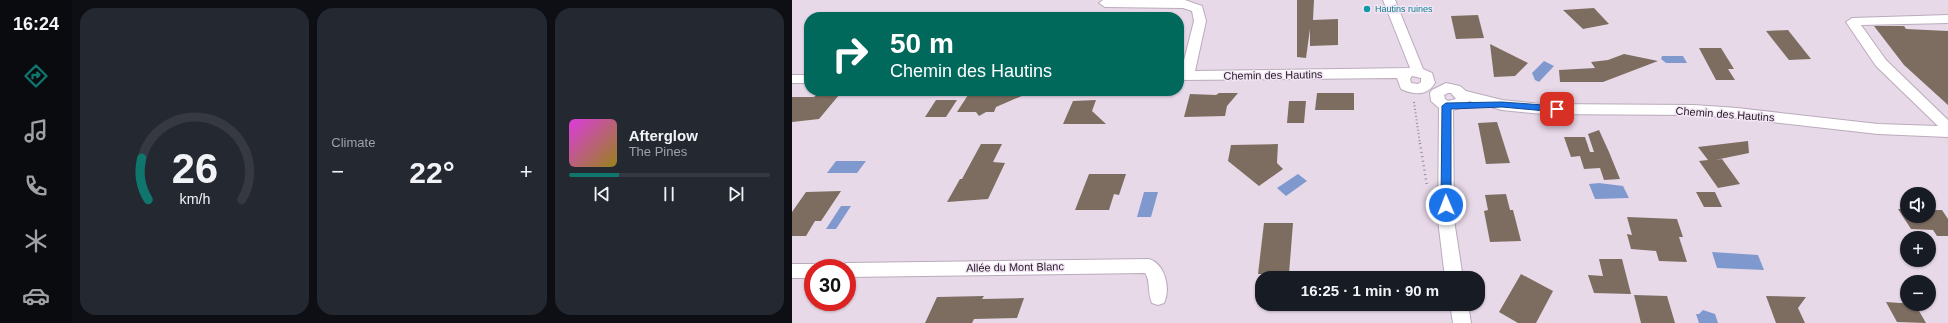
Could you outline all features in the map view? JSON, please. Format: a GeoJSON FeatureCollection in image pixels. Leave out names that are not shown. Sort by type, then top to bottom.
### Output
{"type":"FeatureCollection","features":[{"type":"Feature","properties":{"kind":"street"},"geometry":{"type":"LineString","coordinates":[[1390,0],[1414,81]]}},
{"type":"Feature","properties":{"kind":"street"},"geometry":{"type":"LineString","coordinates":[[1105,3],[1185,4],[1198,9],[1200,21],[1184,73]]}},
{"type":"Feature","properties":{"kind":"street"},"geometry":{"type":"LineString","coordinates":[[1948,19],[1852,22],[1881,63],[1948,128]]}},
{"type":"Feature","properties":{"kind":"street","name":"Chemin des Hautins"},"geometry":{"type":"LineString","coordinates":[[1184,76],[1367,74],[1454,89],[1451,101]]}},
{"type":"Feature","properties":{"kind":"street"},"geometry":{"type":"LineString","coordinates":[[792,79],[804,79]]}},
{"type":"Feature","properties":{"kind":"street","name":"Chemin des Hautins"},"geometry":{"type":"LineString","coordinates":[[1414,81],[1451,101],[1502,104],[1542,109],[1694,110],[1737,113],[1839,126],[1948,132]]}},
{"type":"Feature","properties":{"kind":"street"},"geometry":{"type":"LineString","coordinates":[[1451,101],[1446,220],[1453,271]]}},
{"type":"Feature","properties":{"kind":"street","name":"Allée du Mont Blanc"},"geometry":{"type":"LineString","coordinates":[[856,270],[1149,266],[1156,275],[1158,297]]}},
{"type":"Feature","properties":{"kind":"street"},"geometry":{"type":"LineString","coordinates":[[792,271],[804,271]]}},
{"type":"Feature","properties":{"kind":"street"},"geometry":{"type":"LineString","coordinates":[[1460,311],[1462,323]]}},
{"type":"Feature","properties":{"kind":"path"},"geometry":{"type":"LineString","coordinates":[[1414,81],[1427,189]]}},
{"type":"Feature","properties":{"kind":"water"},"geometry":{"type":"Polygon","coordinates":[[[1662,56],[1683,56],[1687,63],[1666,63],[1661,59],[1662,56]]]}},
{"type":"Feature","properties":{"kind":"water"},"geometry":{"type":"Polygon","coordinates":[[[1544,61],[1554,66],[1539,82],[1535,80],[1532,73],[1544,61]]]}},
{"type":"Feature","properties":{"kind":"water"},"geometry":{"type":"Polygon","coordinates":[[[836,161],[866,161],[857,173],[827,173],[836,161]]]}},
{"type":"Feature","properties":{"kind":"water"},"geometry":{"type":"Polygon","coordinates":[[[1298,174],[1307,181],[1286,196],[1277,188],[1298,174]]]}},
{"type":"Feature","properties":{"kind":"water"},"geometry":{"type":"Polygon","coordinates":[[[1599,183],[1623,186],[1629,198],[1595,199],[1589,184],[1599,183]]]}},
{"type":"Feature","properties":{"kind":"water"},"geometry":{"type":"Polygon","coordinates":[[[1144,192],[1158,192],[1151,217],[1137,217],[1144,192]]]}},
{"type":"Feature","properties":{"kind":"water"},"geometry":{"type":"Polygon","coordinates":[[[841,206],[851,206],[836,229],[826,229],[841,206]]]}},
{"type":"Feature","properties":{"kind":"water"},"geometry":{"type":"Polygon","coordinates":[[[1712,252],[1758,255],[1764,270],[1717,268],[1712,252]]]}},
{"type":"Feature","properties":{"kind":"water"},"geometry":{"type":"Polygon","coordinates":[[[1703,310],[1715,314],[1718,323],[1699,323],[1696,314],[1699,314],[1703,310]]]}},
{"type":"Feature","properties":{"kind":"building"},"geometry":{"type":"Polygon","coordinates":[[[1297,0],[1314,0],[1313,20],[1338,19],[1338,45],[1310,46],[1310,29],[1306,58],[1297,57],[1297,0]]]}},
{"type":"Feature","properties":{"kind":"building"},"geometry":{"type":"Polygon","coordinates":[[[1594,8],[1609,24],[1583,29],[1563,10],[1594,8]]]}},
{"type":"Feature","properties":{"kind":"building"},"geometry":{"type":"Polygon","coordinates":[[[1478,15],[1484,38],[1456,39],[1451,16],[1478,15]]]}},
{"type":"Feature","properties":{"kind":"building"},"geometry":{"type":"Polygon","coordinates":[[[1874,26],[1904,26],[1906,29],[1948,31],[1948,105],[1904,65],[1874,26]]]}},
{"type":"Feature","properties":{"kind":"building"},"geometry":{"type":"Polygon","coordinates":[[[1788,30],[1811,59],[1789,60],[1766,31],[1788,30]]]}},
{"type":"Feature","properties":{"kind":"building"},"geometry":{"type":"Polygon","coordinates":[[[1490,44],[1528,63],[1515,76],[1494,77],[1490,44]]]}},
{"type":"Feature","properties":{"kind":"building"},"geometry":{"type":"Polygon","coordinates":[[[1699,48],[1721,48],[1734,69],[1728,69],[1735,80],[1716,80],[1699,48]]]}},
{"type":"Feature","properties":{"kind":"building"},"geometry":{"type":"Polygon","coordinates":[[[1624,54],[1658,61],[1603,82],[1560,82],[1559,70],[1595,68],[1591,62],[1608,60],[1624,54]]]}},
{"type":"Feature","properties":{"kind":"building"},"geometry":{"type":"Polygon","coordinates":[[[1219,93],[1238,93],[1227,106],[1225,116],[1184,117],[1190,94],[1216,95],[1219,93]]]}},
{"type":"Feature","properties":{"kind":"building"},"geometry":{"type":"Polygon","coordinates":[[[1317,93],[1354,93],[1354,110],[1315,110],[1317,93]]]}},
{"type":"Feature","properties":{"kind":"building"},"geometry":{"type":"Polygon","coordinates":[[[838,96],[819,119],[792,122],[792,97],[838,96]]]}},
{"type":"Feature","properties":{"kind":"building"},"geometry":{"type":"Polygon","coordinates":[[[967,96],[1022,96],[996,107],[994,112],[986,112],[979,116],[976,112],[957,112],[967,96]]]}},
{"type":"Feature","properties":{"kind":"building"},"geometry":{"type":"Polygon","coordinates":[[[936,100],[957,100],[946,117],[925,117],[936,100]]]}},
{"type":"Feature","properties":{"kind":"building"},"geometry":{"type":"Polygon","coordinates":[[[1096,100],[1092,111],[1106,124],[1063,124],[1073,101],[1096,100]]]}},
{"type":"Feature","properties":{"kind":"building"},"geometry":{"type":"Polygon","coordinates":[[[1289,101],[1306,101],[1304,123],[1287,123],[1289,101]]]}},
{"type":"Feature","properties":{"kind":"building"},"geometry":{"type":"Polygon","coordinates":[[[1497,122],[1510,163],[1486,164],[1478,123],[1497,122]]]}},
{"type":"Feature","properties":{"kind":"building"},"geometry":{"type":"Polygon","coordinates":[[[1599,130],[1620,179],[1604,180],[1600,168],[1584,169],[1580,156],[1571,157],[1564,137],[1585,137],[1590,152],[1594,152],[1588,134],[1599,130]]]}},
{"type":"Feature","properties":{"kind":"building"},"geometry":{"type":"Polygon","coordinates":[[[1748,141],[1749,153],[1715,160],[1722,159],[1740,184],[1718,188],[1699,161],[1708,160],[1698,147],[1748,141]]]}},
{"type":"Feature","properties":{"kind":"building"},"geometry":{"type":"Polygon","coordinates":[[[981,144],[1002,144],[993,162],[1005,163],[988,199],[947,202],[960,179],[962,179],[981,144]]]}},
{"type":"Feature","properties":{"kind":"building"},"geometry":{"type":"Polygon","coordinates":[[[1278,144],[1277,163],[1283,169],[1259,186],[1228,161],[1231,145],[1278,144]]]}},
{"type":"Feature","properties":{"kind":"building"},"geometry":{"type":"Polygon","coordinates":[[[1089,174],[1126,174],[1119,195],[1114,194],[1109,210],[1075,210],[1089,174]]]}},
{"type":"Feature","properties":{"kind":"building"},"geometry":{"type":"Polygon","coordinates":[[[841,191],[821,221],[815,221],[806,236],[792,236],[792,212],[806,192],[841,191]]]}},
{"type":"Feature","properties":{"kind":"building"},"geometry":{"type":"Polygon","coordinates":[[[1696,192],[1715,192],[1722,207],[1704,207],[1696,192]]]}},
{"type":"Feature","properties":{"kind":"building"},"geometry":{"type":"Polygon","coordinates":[[[1506,194],[1510,210],[1513,210],[1521,241],[1490,242],[1484,211],[1488,210],[1485,195],[1506,194]]]}},
{"type":"Feature","properties":{"kind":"building"},"geometry":{"type":"Polygon","coordinates":[[[1936,210],[1942,210],[1948,219],[1948,236],[1937,236],[1936,231],[1933,230],[1911,229],[1907,223],[1936,223],[1936,210]]]}},
{"type":"Feature","properties":{"kind":"building"},"geometry":{"type":"Polygon","coordinates":[[[1627,217],[1677,219],[1683,237],[1679,237],[1687,262],[1659,261],[1656,251],[1631,249],[1627,234],[1632,235],[1627,217]]]}},
{"type":"Feature","properties":{"kind":"building"},"geometry":{"type":"Polygon","coordinates":[[[1264,223],[1293,223],[1289,271],[1258,271],[1264,223]]]}},
{"type":"Feature","properties":{"kind":"building"},"geometry":{"type":"Polygon","coordinates":[[[1599,259],[1622,259],[1631,294],[1594,293],[1588,275],[1603,276],[1599,259]]]}},
{"type":"Feature","properties":{"kind":"building"},"geometry":{"type":"Polygon","coordinates":[[[1521,274],[1553,291],[1536,323],[1518,323],[1499,312],[1521,274]]]}},
{"type":"Feature","properties":{"kind":"building"},"geometry":{"type":"Polygon","coordinates":[[[1634,295],[1667,296],[1675,323],[1641,323],[1634,295]]]}},
{"type":"Feature","properties":{"kind":"building"},"geometry":{"type":"Polygon","coordinates":[[[984,296],[982,299],[1024,298],[1017,318],[974,319],[972,323],[925,323],[937,297],[984,296]]]}},
{"type":"Feature","properties":{"kind":"building"},"geometry":{"type":"Polygon","coordinates":[[[1766,296],[1806,297],[1798,308],[1805,323],[1776,323],[1766,296]]]}},
{"type":"Feature","properties":{"kind":"building"},"geometry":{"type":"Polygon","coordinates":[[[1886,302],[1900,303],[1900,311],[1919,311],[1926,323],[1897,322],[1886,302]]]}},
{"type":"Feature","properties":{"kind":"place","name":"Hautins ruines"},"geometry":{"type":"Point","coordinates":[1367,9]}},
{"type":"Feature","properties":{"kind":"route"},"geometry":{"type":"LineString","coordinates":[[1446,205],[1446,106],[1459,104],[1502,104],[1542,109],[1557,109]]}}]}
